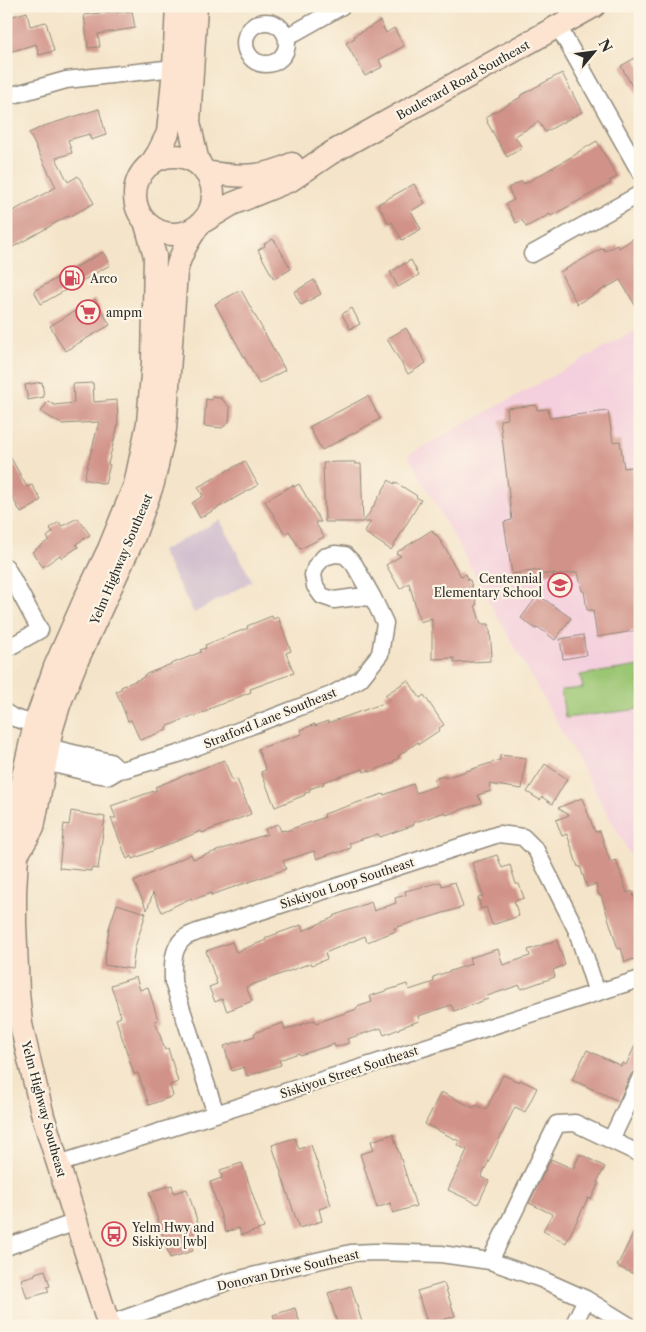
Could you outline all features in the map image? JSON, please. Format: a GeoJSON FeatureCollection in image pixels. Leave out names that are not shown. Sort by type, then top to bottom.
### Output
{"type":"FeatureCollection","features":[{"type":"Feature","properties":{"kind":"main road"},"geometry":{"type":"LineString","coordinates":[[177,6],[168,133],[158,153],[141,176],[135,191],[139,212],[144,221],[163,233],[174,234],[186,233],[201,223],[210,211],[213,200],[213,188],[209,177],[197,158],[189,122],[196,6]]}},
{"type":"Feature","properties":{"kind":"main road","name":"Boulevard Road Southeast"},"geometry":{"type":"LineString","coordinates":[[201,223],[232,204],[291,180],[332,153],[594,6]]}},
{"type":"Feature","properties":{"kind":"main road","name":"Boulevard Road Southeast"},"geometry":{"type":"LineString","coordinates":[[204,170],[229,176],[271,173],[302,159],[332,153]]}},
{"type":"Feature","properties":{"kind":"main road"},"geometry":{"type":"LineString","coordinates":[[151,164],[161,158],[183,157],[193,161],[204,170]]}},
{"type":"Feature","properties":{"kind":"main road","name":"Yelm Highway Southeast"},"geometry":{"type":"LineString","coordinates":[[109,1325],[43,1116],[21,1024],[15,923],[17,855],[12,824],[35,724],[55,667],[109,549],[135,485],[148,423],[154,352],[155,256],[144,221]]}},
{"type":"Feature","properties":{"kind":"main road","name":"Yelm Highway Southeast"},"geometry":{"type":"LineString","coordinates":[[17,855],[33,828],[46,755],[60,702],[74,665],[132,538],[153,483],[164,429],[176,272],[179,259],[185,247],[201,223]]}},
{"type":"Feature","properties":{"kind":"street"},"geometry":{"type":"LineString","coordinates":[[286,36],[342,6]]}},
{"type":"Feature","properties":{"kind":"street"},"geometry":{"type":"LineString","coordinates":[[558,26],[640,172]]}},
{"type":"Feature","properties":{"kind":"street"},"geometry":{"type":"LineString","coordinates":[[6,97],[66,80],[174,68]]}},
{"type":"Feature","properties":{"kind":"street"},"geometry":{"type":"LineString","coordinates":[[532,254],[640,194]]}},
{"type":"Feature","properties":{"kind":"street"},"geometry":{"type":"LineString","coordinates":[[6,567],[40,630],[6,649]]}},
{"type":"Feature","properties":{"kind":"street","name":"Stratford Lane Southeast"},"geometry":{"type":"LineString","coordinates":[[46,755],[95,774],[109,776],[119,770],[178,754],[331,695],[360,679],[380,654],[385,623],[373,598]]}},
{"type":"Feature","properties":{"kind":"street"},"geometry":{"type":"LineString","coordinates":[[6,713],[14,718],[35,724]]}},
{"type":"Feature","properties":{"kind":"street","name":"Siskiyou Loop Southeast"},"geometry":{"type":"LineString","coordinates":[[216,1114],[173,982],[175,949],[184,938],[197,932],[499,834],[523,837],[536,850],[577,931],[598,993]]}},
{"type":"Feature","properties":{"kind":"street","name":"Siskiyou Street Southeast"},"geometry":{"type":"LineString","coordinates":[[58,1164],[640,979]]}},
{"type":"Feature","properties":{"kind":"street"},"geometry":{"type":"LineString","coordinates":[[611,1140],[640,1079]]}},
{"type":"Feature","properties":{"kind":"street"},"geometry":{"type":"LineString","coordinates":[[490,1261],[557,1124],[575,1123],[640,1154]]}},
{"type":"Feature","properties":{"kind":"street"},"geometry":{"type":"LineString","coordinates":[[6,1247],[76,1222]]}},
{"type":"Feature","properties":{"kind":"street","name":"Donovan Drive Southeast"},"geometry":{"type":"LineString","coordinates":[[109,1325],[227,1282],[350,1253],[375,1252],[442,1254],[490,1261],[541,1279],[586,1299],[630,1326]]}},
{"type":"Feature","properties":{"kind":"street"},"geometry":{"type":"LineString","coordinates":[[573,1326],[586,1299]]}},
{"type":"Feature","properties":{"kind":"shaded area","name":"Centennial Elementary School"},"geometry":{"type":"Polygon","coordinates":[[[640,328],[640,872],[408,455],[640,328]]]}},
{"type":"Feature","properties":{"kind":"shaded area"},"geometry":{"type":"Polygon","coordinates":[[[220,520],[252,581],[194,613],[161,551],[220,520]]]}},
{"type":"Feature","properties":{"kind":"green space"},"geometry":{"type":"Polygon","coordinates":[[[640,666],[640,708],[565,718],[561,690],[583,688],[580,675],[640,666]]]}},
{"type":"Feature","properties":{"kind":"building"},"geometry":{"type":"Polygon","coordinates":[[[116,11],[116,13],[132,11],[135,28],[98,34],[100,47],[88,48],[84,15],[116,11]]]}},
{"type":"Feature","properties":{"kind":"building"},"geometry":{"type":"Polygon","coordinates":[[[27,12],[30,26],[46,22],[54,51],[39,55],[36,44],[6,53],[6,18],[27,12]]]}},
{"type":"Feature","properties":{"kind":"building"},"geometry":{"type":"Polygon","coordinates":[[[380,21],[386,33],[394,28],[404,46],[379,60],[382,67],[365,76],[346,43],[355,38],[354,36],[380,21]]]}},
{"type":"Feature","properties":{"kind":"building"},"geometry":{"type":"Polygon","coordinates":[[[635,58],[640,67],[640,101],[621,66],[635,58]]]}},
{"type":"Feature","properties":{"kind":"building"},"geometry":{"type":"Polygon","coordinates":[[[562,73],[582,112],[545,132],[539,122],[515,136],[522,148],[507,157],[486,117],[562,73]]]}},
{"type":"Feature","properties":{"kind":"building"},"geometry":{"type":"Polygon","coordinates":[[[99,109],[106,135],[91,140],[89,134],[68,140],[72,153],[56,158],[68,182],[78,176],[94,203],[6,251],[6,215],[56,187],[29,133],[44,126],[99,109]]]}},
{"type":"Feature","properties":{"kind":"building"},"geometry":{"type":"Polygon","coordinates":[[[597,141],[617,177],[609,181],[611,183],[551,216],[550,214],[526,227],[522,220],[516,223],[506,204],[514,200],[508,188],[522,181],[524,184],[597,141]]]}},
{"type":"Feature","properties":{"kind":"building"},"geometry":{"type":"Polygon","coordinates":[[[414,184],[425,203],[411,211],[421,229],[402,240],[392,222],[389,224],[378,204],[414,184]]]}},
{"type":"Feature","properties":{"kind":"building"},"geometry":{"type":"Polygon","coordinates":[[[640,234],[640,313],[620,280],[577,304],[560,272],[603,248],[605,251],[617,245],[619,248],[640,234]]]}},
{"type":"Feature","properties":{"kind":"building"},"geometry":{"type":"Polygon","coordinates":[[[273,239],[291,269],[274,279],[258,250],[273,239]]]}},
{"type":"Feature","properties":{"kind":"building","name":"Arco"},"geometry":{"type":"Polygon","coordinates":[[[103,252],[110,265],[41,304],[34,291],[103,252]]]}},
{"type":"Feature","properties":{"kind":"building"},"geometry":{"type":"Polygon","coordinates":[[[411,260],[419,275],[398,287],[390,272],[411,260]]]}},
{"type":"Feature","properties":{"kind":"building"},"geometry":{"type":"Polygon","coordinates":[[[314,280],[321,294],[301,305],[294,292],[314,280]]]}},
{"type":"Feature","properties":{"kind":"building"},"geometry":{"type":"Polygon","coordinates":[[[241,290],[285,370],[259,384],[215,304],[241,290]]]}},
{"type":"Feature","properties":{"kind":"building","name":"ampm"},"geometry":{"type":"Polygon","coordinates":[[[95,299],[110,325],[65,351],[50,326],[95,299]]]}},
{"type":"Feature","properties":{"kind":"building"},"geometry":{"type":"Polygon","coordinates":[[[352,308],[360,324],[350,329],[342,314],[352,308]]]}},
{"type":"Feature","properties":{"kind":"building"},"geometry":{"type":"Polygon","coordinates":[[[406,328],[426,363],[408,374],[387,339],[406,328]]]}},
{"type":"Feature","properties":{"kind":"building"},"geometry":{"type":"Polygon","coordinates":[[[42,382],[44,397],[28,400],[25,385],[42,382]]]}},
{"type":"Feature","properties":{"kind":"building"},"geometry":{"type":"Polygon","coordinates":[[[93,383],[94,402],[117,400],[118,425],[105,484],[84,479],[99,422],[62,424],[41,412],[48,401],[54,405],[74,403],[73,384],[93,383]]]}},
{"type":"Feature","properties":{"kind":"building"},"geometry":{"type":"Polygon","coordinates":[[[368,396],[380,419],[322,450],[309,427],[368,396]]]}},
{"type":"Feature","properties":{"kind":"building"},"geometry":{"type":"Polygon","coordinates":[[[212,397],[221,398],[230,408],[229,422],[222,428],[204,426],[206,399],[212,400],[212,397]]]}},
{"type":"Feature","properties":{"kind":"building"},"geometry":{"type":"Polygon","coordinates":[[[536,405],[537,410],[548,409],[550,418],[608,411],[613,442],[620,441],[624,468],[632,467],[635,485],[640,484],[640,630],[597,637],[593,610],[587,610],[578,572],[552,576],[555,573],[540,575],[539,570],[512,574],[504,522],[512,520],[500,420],[508,419],[507,408],[536,405]]]}},
{"type":"Feature","properties":{"kind":"building"},"geometry":{"type":"Polygon","coordinates":[[[6,449],[27,487],[32,485],[41,500],[21,513],[6,486],[6,449]]]}},
{"type":"Feature","properties":{"kind":"building"},"geometry":{"type":"Polygon","coordinates":[[[245,461],[258,485],[200,518],[192,503],[203,496],[198,487],[245,461]]]}},
{"type":"Feature","properties":{"kind":"building"},"geometry":{"type":"Polygon","coordinates":[[[323,463],[361,464],[363,522],[325,522],[323,463]]]}},
{"type":"Feature","properties":{"kind":"building"},"geometry":{"type":"Polygon","coordinates":[[[389,480],[421,500],[391,550],[364,532],[371,522],[364,522],[389,480]]]}},
{"type":"Feature","properties":{"kind":"building"},"geometry":{"type":"Polygon","coordinates":[[[299,484],[321,522],[315,522],[324,537],[300,549],[289,531],[285,534],[265,501],[293,485],[294,487],[299,484]]]}},
{"type":"Feature","properties":{"kind":"building"},"geometry":{"type":"Polygon","coordinates":[[[78,518],[90,535],[76,544],[78,547],[62,558],[60,555],[43,567],[32,552],[49,540],[47,537],[53,532],[50,528],[59,522],[62,526],[78,518]]]}},
{"type":"Feature","properties":{"kind":"building"},"geometry":{"type":"Polygon","coordinates":[[[432,530],[461,576],[466,574],[468,580],[470,580],[481,624],[489,624],[492,656],[490,656],[490,661],[454,663],[454,658],[432,659],[432,618],[420,622],[409,583],[400,589],[386,565],[401,556],[396,553],[432,530]]]}},
{"type":"Feature","properties":{"kind":"building"},"geometry":{"type":"Polygon","coordinates":[[[538,595],[571,618],[555,640],[538,627],[536,629],[521,618],[538,595]]]}},
{"type":"Feature","properties":{"kind":"building"},"geometry":{"type":"Polygon","coordinates":[[[272,616],[273,619],[278,617],[291,651],[286,653],[294,673],[250,689],[251,692],[166,727],[167,730],[140,740],[131,720],[128,721],[116,691],[144,677],[144,675],[201,652],[200,650],[206,648],[205,645],[272,616]]]}},
{"type":"Feature","properties":{"kind":"building"},"geometry":{"type":"Polygon","coordinates":[[[583,635],[586,655],[563,659],[560,639],[583,635]]]}},
{"type":"Feature","properties":{"kind":"building"},"geometry":{"type":"Polygon","coordinates":[[[408,680],[420,698],[424,695],[444,725],[439,728],[440,730],[419,744],[418,742],[398,756],[399,758],[394,762],[370,772],[369,770],[364,772],[363,769],[323,782],[324,784],[309,789],[310,791],[305,795],[275,807],[261,772],[266,770],[258,749],[302,734],[301,730],[315,724],[315,726],[328,721],[328,723],[390,701],[385,695],[408,680]]]}},
{"type":"Feature","properties":{"kind":"building"},"geometry":{"type":"Polygon","coordinates":[[[500,755],[526,758],[522,789],[489,784],[491,791],[478,795],[481,803],[446,815],[445,812],[380,837],[378,834],[349,843],[351,848],[317,859],[314,851],[283,861],[286,869],[211,895],[211,893],[192,900],[191,898],[162,912],[153,893],[147,910],[134,882],[191,854],[193,859],[267,834],[265,829],[278,824],[281,831],[286,831],[325,817],[324,814],[413,784],[416,793],[436,786],[434,779],[444,776],[445,778],[500,760],[500,755]]]}},
{"type":"Feature","properties":{"kind":"building"},"geometry":{"type":"Polygon","coordinates":[[[224,760],[232,780],[237,779],[251,814],[202,833],[201,831],[133,859],[132,856],[127,859],[111,818],[116,818],[111,806],[157,790],[155,787],[224,760]]]}},
{"type":"Feature","properties":{"kind":"building"},"geometry":{"type":"Polygon","coordinates":[[[545,764],[567,779],[552,804],[542,797],[540,800],[527,792],[545,764]]]}},
{"type":"Feature","properties":{"kind":"building"},"geometry":{"type":"Polygon","coordinates":[[[582,798],[595,832],[600,831],[610,862],[616,860],[627,893],[632,891],[640,913],[640,957],[625,962],[621,948],[618,949],[596,884],[587,887],[567,834],[562,836],[556,820],[569,815],[558,808],[582,798]]]}},
{"type":"Feature","properties":{"kind":"building"},"geometry":{"type":"Polygon","coordinates":[[[71,811],[105,817],[98,869],[91,868],[91,871],[59,868],[64,824],[69,825],[71,811]]]}},
{"type":"Feature","properties":{"kind":"building"},"geometry":{"type":"Polygon","coordinates":[[[497,855],[502,868],[510,865],[516,884],[519,884],[524,898],[514,901],[519,916],[492,925],[486,907],[481,909],[478,897],[483,896],[472,863],[497,855]]]}},
{"type":"Feature","properties":{"kind":"building"},"geometry":{"type":"Polygon","coordinates":[[[441,882],[442,886],[455,882],[463,907],[394,928],[396,931],[367,942],[365,936],[325,953],[327,959],[246,987],[252,1001],[227,1011],[222,999],[215,1002],[209,987],[217,984],[206,951],[232,942],[236,952],[266,940],[265,938],[301,925],[303,931],[333,916],[371,902],[374,911],[396,903],[395,898],[406,895],[405,891],[441,882]]]}},
{"type":"Feature","properties":{"kind":"building"},"geometry":{"type":"Polygon","coordinates":[[[117,904],[146,913],[135,947],[132,969],[104,965],[109,928],[117,904]]]}},
{"type":"Feature","properties":{"kind":"building"},"geometry":{"type":"Polygon","coordinates":[[[557,940],[565,965],[553,970],[555,977],[521,989],[520,985],[487,996],[488,999],[454,1011],[451,1005],[418,1016],[419,1021],[384,1035],[381,1028],[347,1039],[349,1043],[335,1047],[334,1044],[300,1055],[299,1053],[279,1060],[281,1065],[247,1076],[244,1067],[232,1071],[224,1046],[255,1036],[254,1033],[283,1023],[285,1030],[315,1020],[316,1023],[357,1009],[357,1007],[372,1002],[370,996],[407,984],[409,990],[434,982],[433,977],[471,964],[469,958],[498,949],[503,965],[530,956],[528,950],[557,940]]]}},
{"type":"Feature","properties":{"kind":"building"},"geometry":{"type":"Polygon","coordinates":[[[136,977],[140,990],[148,987],[158,1020],[155,1021],[165,1050],[168,1048],[178,1082],[170,1085],[173,1096],[149,1105],[138,1073],[134,1074],[116,1019],[121,1017],[111,985],[136,977]]]}},
{"type":"Feature","properties":{"kind":"building"},"geometry":{"type":"Polygon","coordinates":[[[640,1035],[640,1069],[631,1074],[619,1101],[572,1080],[587,1050],[621,1066],[622,1063],[626,1065],[640,1035]]]}},
{"type":"Feature","properties":{"kind":"building"},"geometry":{"type":"Polygon","coordinates":[[[503,1075],[537,1088],[525,1112],[515,1107],[481,1177],[489,1181],[478,1204],[448,1190],[467,1150],[457,1145],[459,1141],[425,1124],[441,1092],[474,1108],[476,1105],[486,1110],[503,1075]]]}},
{"type":"Feature","properties":{"kind":"building"},"geometry":{"type":"Polygon","coordinates":[[[393,1134],[416,1206],[393,1213],[390,1203],[377,1208],[360,1154],[374,1150],[371,1141],[393,1134]]]}},
{"type":"Feature","properties":{"kind":"building"},"geometry":{"type":"Polygon","coordinates":[[[295,1138],[299,1149],[311,1145],[331,1205],[319,1209],[322,1221],[299,1228],[272,1145],[295,1138]]]}},
{"type":"Feature","properties":{"kind":"building"},"geometry":{"type":"Polygon","coordinates":[[[580,1154],[605,1167],[591,1199],[588,1198],[566,1243],[543,1231],[552,1214],[529,1203],[551,1159],[573,1169],[580,1154]]]}},
{"type":"Feature","properties":{"kind":"building"},"geometry":{"type":"Polygon","coordinates":[[[242,1163],[264,1228],[241,1235],[239,1228],[226,1232],[210,1182],[222,1178],[220,1170],[242,1163]]]}},
{"type":"Feature","properties":{"kind":"building"},"geometry":{"type":"Polygon","coordinates":[[[172,1185],[174,1193],[187,1189],[203,1239],[191,1243],[193,1251],[170,1258],[149,1192],[172,1185]]]}},
{"type":"Feature","properties":{"kind":"building"},"geometry":{"type":"Polygon","coordinates":[[[640,1220],[640,1277],[617,1266],[640,1220]]]}},
{"type":"Feature","properties":{"kind":"building"},"geometry":{"type":"Polygon","coordinates":[[[45,1270],[50,1286],[47,1287],[49,1292],[27,1298],[21,1279],[45,1270]]]}},
{"type":"Feature","properties":{"kind":"building"},"geometry":{"type":"Polygon","coordinates":[[[444,1283],[455,1316],[428,1325],[417,1291],[444,1283]]]}},
{"type":"Feature","properties":{"kind":"building"},"geometry":{"type":"Polygon","coordinates":[[[351,1286],[363,1326],[338,1326],[328,1293],[351,1286]]]}},
{"type":"Feature","properties":{"kind":"building"},"geometry":{"type":"Polygon","coordinates":[[[295,1308],[301,1326],[277,1326],[273,1315],[295,1308]]]}},
{"type":"Feature","properties":{"kind":"place","name":"Arco"},"geometry":{"type":"Point","coordinates":[72,278]}},
{"type":"Feature","properties":{"kind":"place","name":"ampm"},"geometry":{"type":"Point","coordinates":[88,312]}},
{"type":"Feature","properties":{"kind":"place","name":"Centennial Elementary School"},"geometry":{"type":"Point","coordinates":[560,585]}},
{"type":"Feature","properties":{"kind":"place","name":"Yelm Hwy and Siskiyou [wb]"},"geometry":{"type":"Point","coordinates":[114,1234]}}]}
